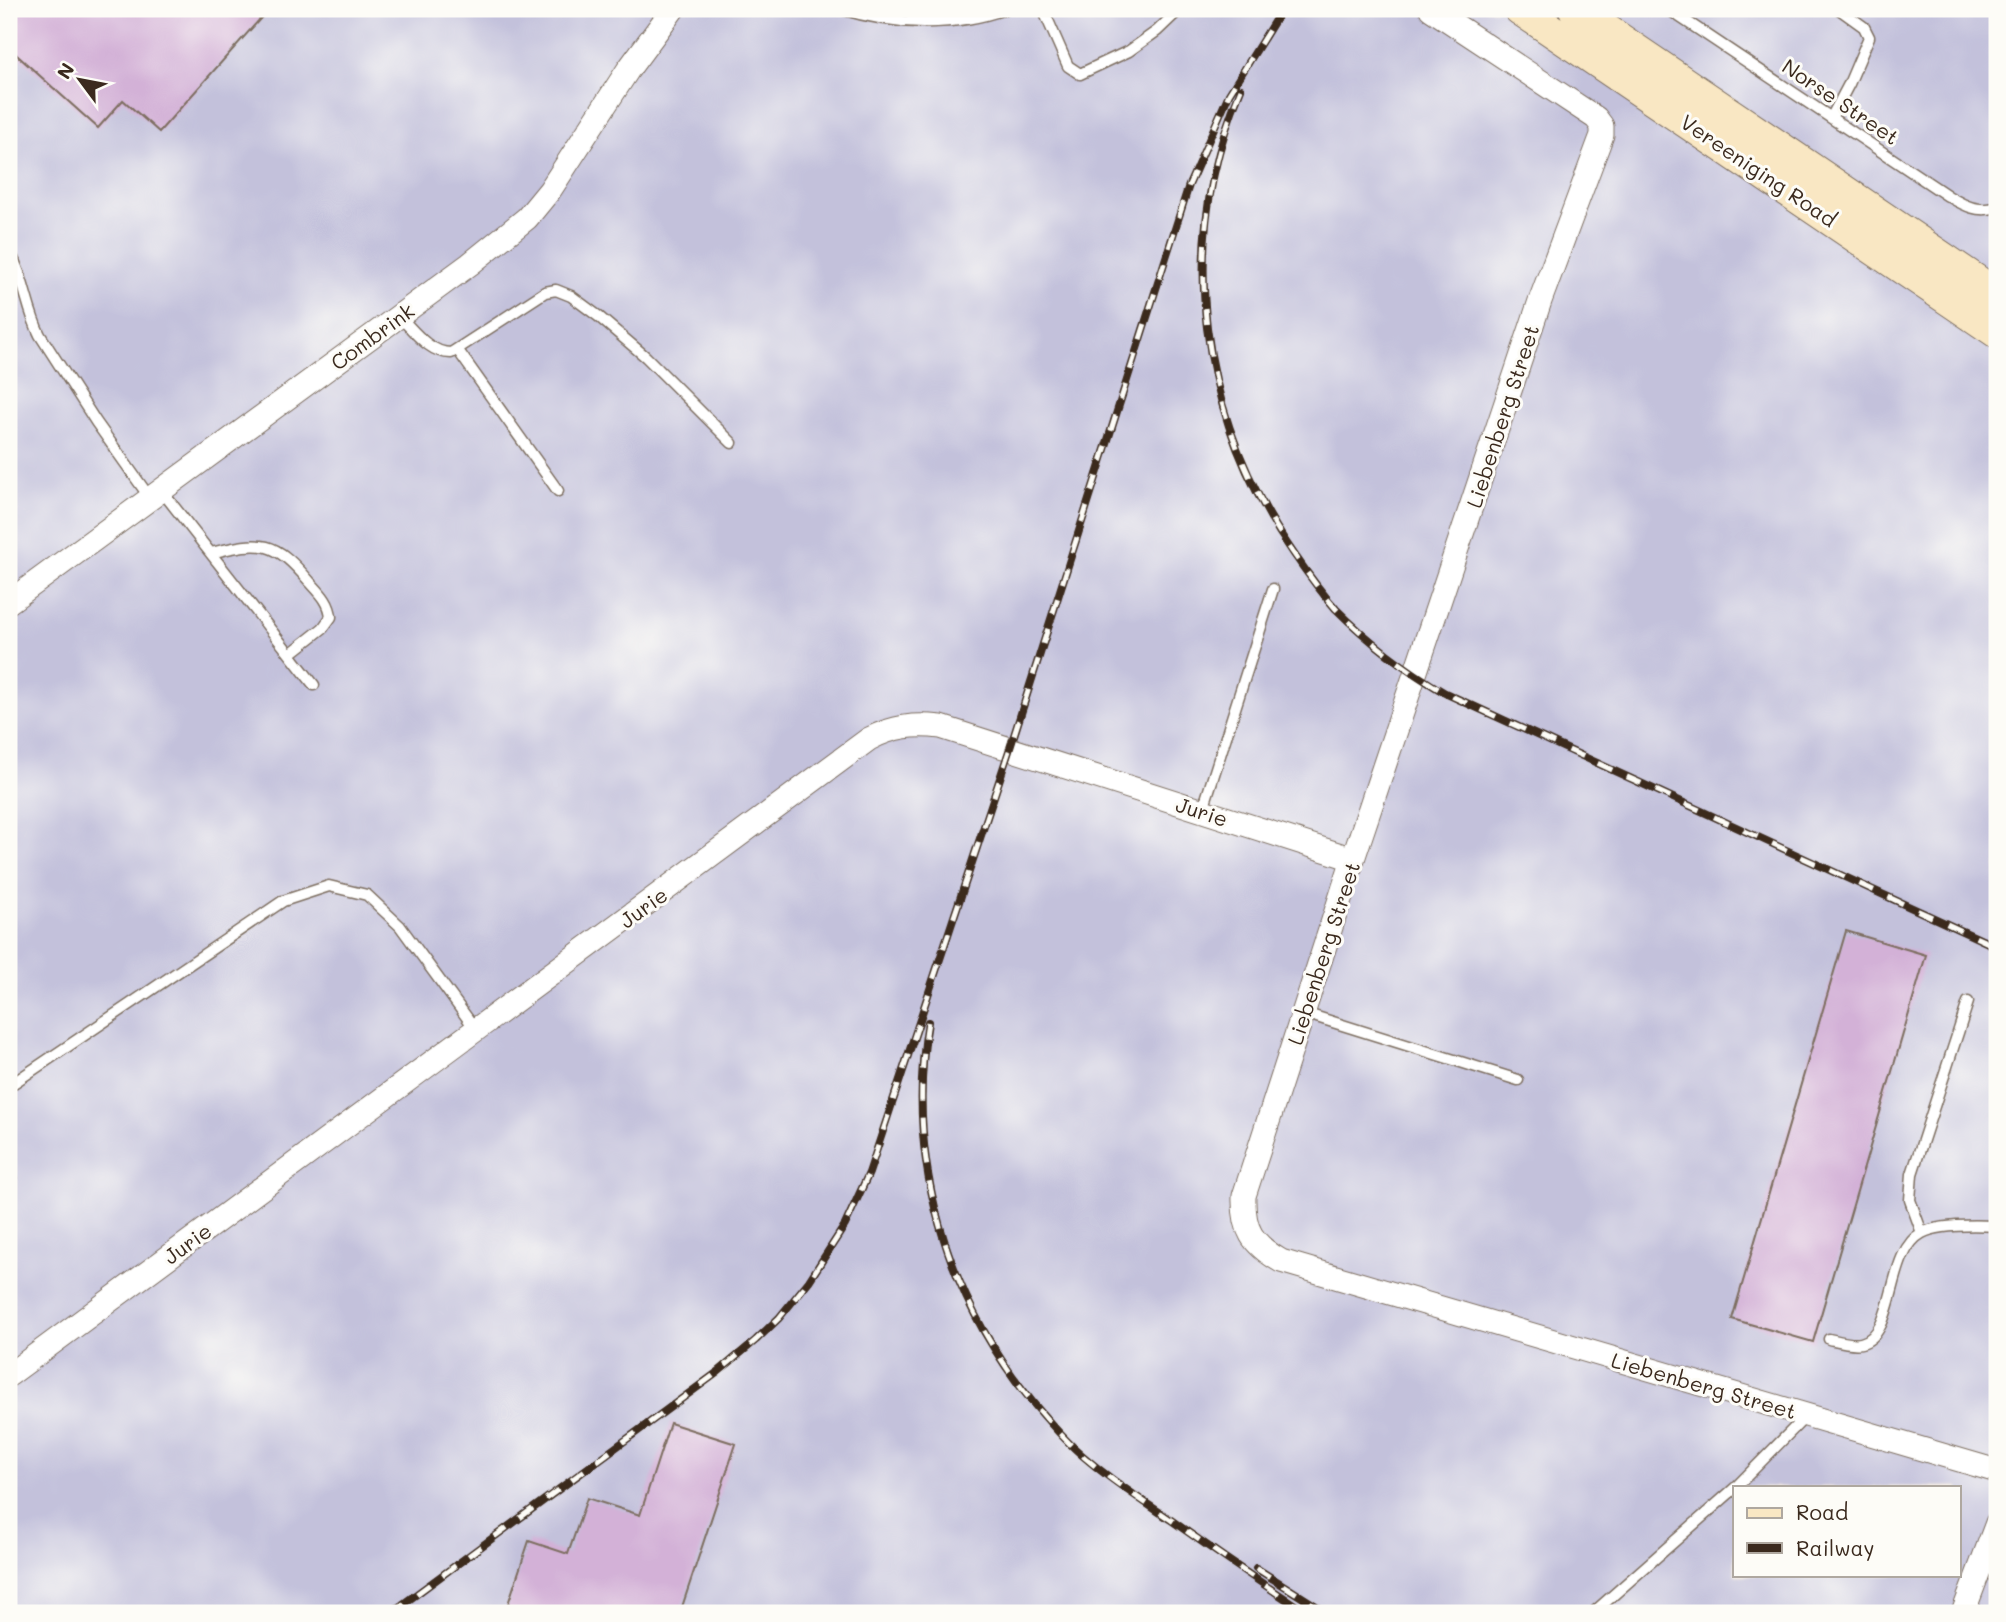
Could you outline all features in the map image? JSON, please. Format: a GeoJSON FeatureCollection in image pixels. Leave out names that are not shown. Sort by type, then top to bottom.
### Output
{"type":"FeatureCollection","features":[{"type":"Feature","properties":{"kind":"main road","name":"Vereeniging Road"},"geometry":{"type":"LineString","coordinates":[[1520,9],[1997,332]]}},
{"type":"Feature","properties":{"kind":"main road","name":"Vereeniging Road"},"geometry":{"type":"LineString","coordinates":[[1575,9],[1997,295]]}},
{"type":"Feature","properties":{"kind":"street","name":"Combrink"},"geometry":{"type":"LineString","coordinates":[[9,602],[491,248],[527,218],[550,190],[628,70],[673,9]]}},
{"type":"Feature","properties":{"kind":"street","name":"Liebenberg Street"},"geometry":{"type":"LineString","coordinates":[[1431,9],[1596,118],[1602,126],[1602,135],[1540,300],[1353,859],[1244,1196],[1244,1214],[1249,1233],[1264,1251],[1281,1261],[1997,1471]]}},
{"type":"Feature","properties":{"kind":"street","name":"Jurie"},"geometry":{"type":"LineString","coordinates":[[9,1375],[869,740],[884,732],[903,726],[941,727],[1353,859]]}},
{"type":"Feature","properties":{"kind":"street"},"geometry":{"type":"LineString","coordinates":[[1963,1613],[1997,1523]]}},
{"type":"Feature","properties":{"kind":"lane"},"geometry":{"type":"LineString","coordinates":[[841,9],[888,20],[930,22],[962,19],[1004,9]]}},
{"type":"Feature","properties":{"kind":"lane"},"geometry":{"type":"LineString","coordinates":[[1043,9],[1068,66],[1080,74],[1129,51],[1157,31],[1180,9]]}},
{"type":"Feature","properties":{"kind":"lane","name":"Norse Street"},"geometry":{"type":"LineString","coordinates":[[1668,9],[1966,207],[1986,211],[1997,207]]}},
{"type":"Feature","properties":{"kind":"lane"},"geometry":{"type":"LineString","coordinates":[[1831,118],[1869,37],[1864,27],[1839,9]]}},
{"type":"Feature","properties":{"kind":"lane"},"geometry":{"type":"LineString","coordinates":[[9,251],[20,272],[34,324],[96,422],[156,494],[211,553],[314,685]]}},
{"type":"Feature","properties":{"kind":"lane"},"geometry":{"type":"LineString","coordinates":[[399,316],[430,347],[440,353],[451,353],[535,298],[556,290],[571,296],[598,316],[646,357],[732,443]]}},
{"type":"Feature","properties":{"kind":"lane"},"geometry":{"type":"LineString","coordinates":[[457,349],[558,491]]}},
{"type":"Feature","properties":{"kind":"lane"},"geometry":{"type":"LineString","coordinates":[[211,553],[245,544],[271,546],[290,559],[330,606],[331,617],[323,628],[290,654]]}},
{"type":"Feature","properties":{"kind":"lane"},"geometry":{"type":"LineString","coordinates":[[1202,812],[1273,589]]}},
{"type":"Feature","properties":{"kind":"lane"},"geometry":{"type":"LineString","coordinates":[[9,1086],[283,901],[329,886],[368,895],[400,926],[476,1030]]}},
{"type":"Feature","properties":{"kind":"lane"},"geometry":{"type":"LineString","coordinates":[[1922,1233],[1910,1200],[1912,1174],[1968,1002]]}},
{"type":"Feature","properties":{"kind":"lane"},"geometry":{"type":"LineString","coordinates":[[1304,1013],[1518,1080]]}},
{"type":"Feature","properties":{"kind":"lane"},"geometry":{"type":"LineString","coordinates":[[1829,1339],[1859,1344],[1873,1338],[1880,1326],[1895,1276],[1909,1244],[1922,1233],[1953,1227],[1997,1226]]}},
{"type":"Feature","properties":{"kind":"lane"},"geometry":{"type":"LineString","coordinates":[[1737,1486],[1807,1415]]}},
{"type":"Feature","properties":{"kind":"lane"},"geometry":{"type":"LineString","coordinates":[[1592,1613],[1733,1490]]}},
{"type":"Feature","properties":{"kind":"shaded area"},"geometry":{"type":"Polygon","coordinates":[[[9,9],[1997,9],[1997,1613],[9,1613],[9,9]]]}},
{"type":"Feature","properties":{"kind":"building"},"geometry":{"type":"Polygon","coordinates":[[[9,9],[269,9],[159,132],[123,100],[98,128],[9,48],[9,9]]]}},
{"type":"Feature","properties":{"kind":"building"},"geometry":{"type":"Polygon","coordinates":[[[1846,931],[1926,955],[1813,1342],[1732,1319],[1846,931]]]}},
{"type":"Feature","properties":{"kind":"building"},"geometry":{"type":"Polygon","coordinates":[[[670,1423],[736,1444],[680,1613],[505,1613],[529,1541],[568,1554],[587,1498],[640,1515],[670,1423]]]}},
{"type":"Feature","properties":{"kind":"railway"},"geometry":{"type":"LineString","coordinates":[[391,1613],[718,1372],[756,1340],[779,1318],[809,1281],[845,1225],[869,1173],[1010,748],[1189,185],[1229,94],[1282,9]]}},
{"type":"Feature","properties":{"kind":"railway"},"geometry":{"type":"LineString","coordinates":[[1241,89],[1220,148],[1208,208],[1204,268],[1207,329],[1218,388],[1236,446],[1262,501],[1294,554],[1336,609],[1388,654],[1445,693],[1997,947]]}},
{"type":"Feature","properties":{"kind":"railway"},"geometry":{"type":"LineString","coordinates":[[928,1022],[922,1073],[922,1124],[928,1175],[939,1224],[956,1272],[977,1318],[1003,1362],[1047,1419],[1089,1461],[1129,1492],[1307,1613]]}},
{"type":"Feature","properties":{"kind":"railway"},"geometry":{"type":"LineString","coordinates":[[1256,1568],[1327,1613]]}}]}
